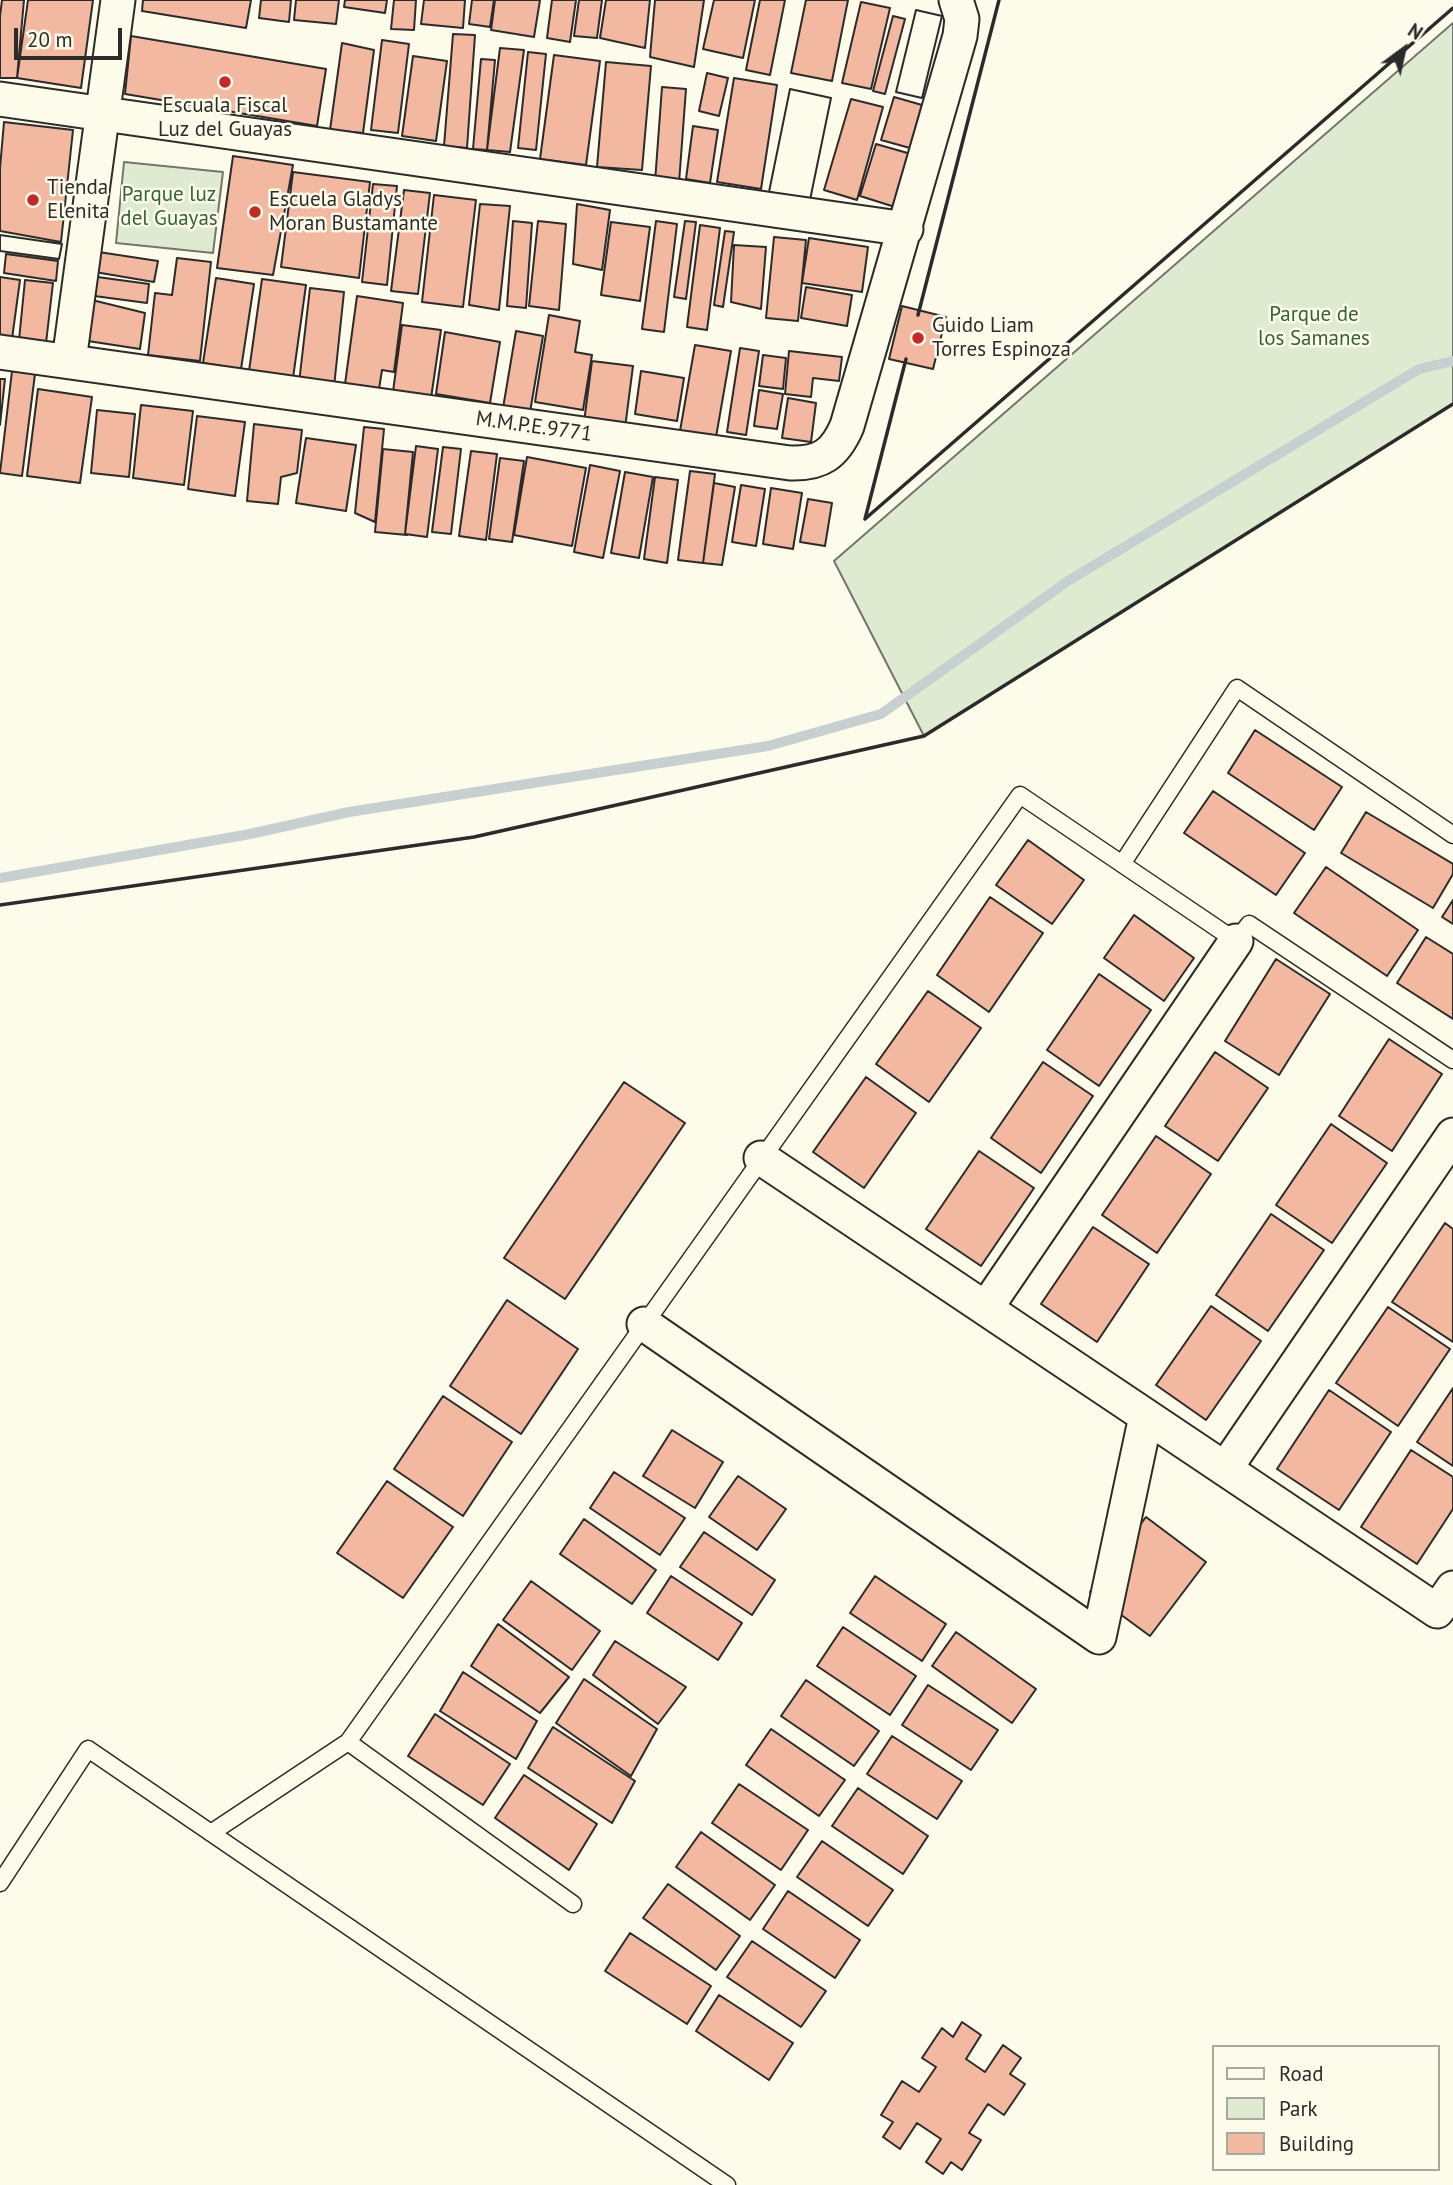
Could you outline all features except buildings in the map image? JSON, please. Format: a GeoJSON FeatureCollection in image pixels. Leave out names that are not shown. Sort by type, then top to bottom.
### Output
{"type":"FeatureCollection","features":[{"type":"Feature","properties":{"kind":"street"},"geometry":{"type":"LineString","coordinates":[[69,361],[118,0]]}},
{"type":"Feature","properties":{"kind":"street","name":"M.M.P.E.9771"},"geometry":{"type":"LineString","coordinates":[[0,352],[808,464],[824,457],[839,444],[847,426],[960,36],[962,19],[956,0]]}},
{"type":"Feature","properties":{"kind":"street"},"geometry":{"type":"LineString","coordinates":[[0,99],[906,229]]}},
{"type":"Feature","properties":{"kind":"street"},"geometry":{"type":"LineString","coordinates":[[986,1308],[1236,941]]}},
{"type":"Feature","properties":{"kind":"street"},"geometry":{"type":"LineString","coordinates":[[1225,1469],[1453,1135]]}},
{"type":"Feature","properties":{"kind":"street"},"geometry":{"type":"LineString","coordinates":[[761,1158],[1437,1611],[1453,1588]]}},
{"type":"Feature","properties":{"kind":"street"},"geometry":{"type":"LineString","coordinates":[[644,1324],[1099,1637],[1146,1416]]}},
{"type":"Feature","properties":{"kind":"lane"},"geometry":{"type":"LineString","coordinates":[[1122,864],[1237,688],[1453,835]]}},
{"type":"Feature","properties":{"kind":"lane"},"geometry":{"type":"LineString","coordinates":[[211,1833],[348,1742],[1020,794],[1236,941],[1248,925],[1453,1060]]}},
{"type":"Feature","properties":{"kind":"lane"},"geometry":{"type":"LineString","coordinates":[[348,1742],[573,1905]]}},
{"type":"Feature","properties":{"kind":"lane"},"geometry":{"type":"LineString","coordinates":[[0,1883],[88,1749],[727,2185]]}},
{"type":"Feature","properties":{"kind":"green space","name":"Parque de los Samanes"},"geometry":{"type":"Polygon","coordinates":[[[1453,23],[1453,404],[924,736],[834,561],[1453,23]]]}},
{"type":"Feature","properties":{"kind":"green space","name":"Parque luz del Guayas"},"geometry":{"type":"Polygon","coordinates":[[[124,162],[223,172],[213,253],[116,243],[124,162]]]}},
{"type":"Feature","properties":{"kind":"waterway"},"geometry":{"type":"LineString","coordinates":[[0,878],[250,834],[349,812],[768,746],[881,714],[1068,581],[1419,369],[1453,361]]}},
{"type":"Feature","properties":{"kind":"wall"},"geometry":{"type":"LineString","coordinates":[[918,315],[999,0]]}},
{"type":"Feature","properties":{"kind":"wall"},"geometry":{"type":"LineString","coordinates":[[865,519],[1453,8]]}},
{"type":"Feature","properties":{"kind":"wall"},"geometry":{"type":"LineString","coordinates":[[865,519],[906,359]]}},
{"type":"Feature","properties":{"kind":"wall"},"geometry":{"type":"LineString","coordinates":[[0,905],[474,837],[924,736],[1453,404]]}},
{"type":"Feature","properties":{"kind":"place","name":"Escuala Fiscal Luz del Guayas"},"geometry":{"type":"Point","coordinates":[225,82]}},
{"type":"Feature","properties":{"kind":"place","name":"Tienda Elenita"},"geometry":{"type":"Point","coordinates":[33,200]}},
{"type":"Feature","properties":{"kind":"place","name":"Escuela Gladys Moran Bustamante"},"geometry":{"type":"Point","coordinates":[255,212]}},
{"type":"Feature","properties":{"kind":"place","name":"Guido Liam Torres Espinoza"},"geometry":{"type":"Point","coordinates":[918,338]}}]}
